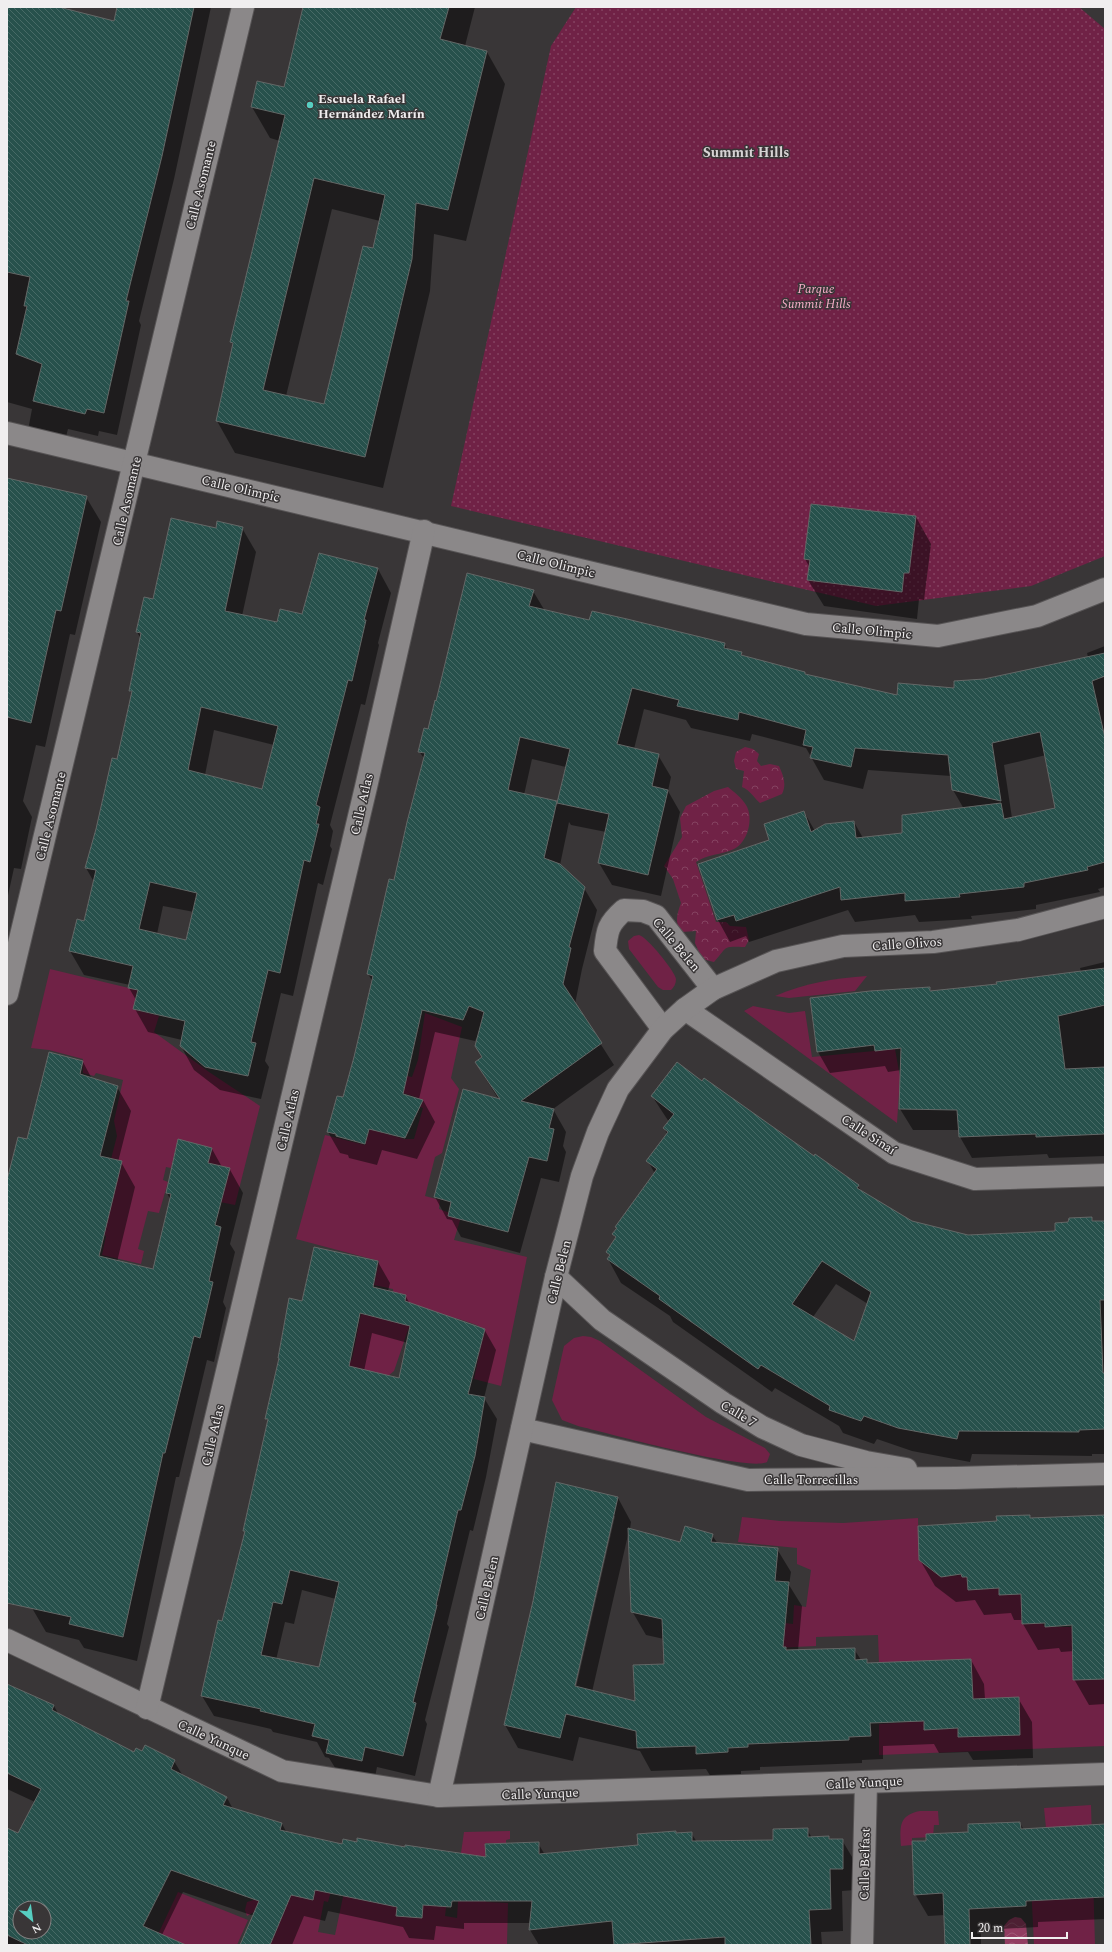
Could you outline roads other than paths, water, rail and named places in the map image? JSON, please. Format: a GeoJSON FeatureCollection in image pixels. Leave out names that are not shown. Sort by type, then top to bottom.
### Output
{"type":"FeatureCollection","features":[{"type":"Feature","properties":{"kind":"street","name":"Calle Asomante"},"geometry":{"type":"LineString","coordinates":[[7,994],[243,7]]}},
{"type":"Feature","properties":{"kind":"street","name":"Calle Olimpic"},"geometry":{"type":"LineString","coordinates":[[7,433],[424,531],[806,624],[938,636],[1037,616],[1105,589]]}},
{"type":"Feature","properties":{"kind":"street","name":"Calle Atlas"},"geometry":{"type":"LineString","coordinates":[[147,1708],[362,802],[424,531]]}},
{"type":"Feature","properties":{"kind":"street","name":"Calle Olivos"},"geometry":{"type":"LineString","coordinates":[[663,1028],[685,1009],[713,989],[776,961],[843,946],[933,942],[1018,930],[1105,907]]}},
{"type":"Feature","properties":{"kind":"street","name":"Calle Belen"},"geometry":{"type":"LineString","coordinates":[[439,1796],[556,1277],[582,1176],[598,1132],[618,1090],[663,1028],[605,951],[607,931],[612,920],[624,910],[643,911],[656,916],[713,989]]}},
{"type":"Feature","properties":{"kind":"street","name":"Calle Sinaí"},"geometry":{"type":"LineString","coordinates":[[685,1009],[894,1153],[975,1179],[1105,1175]]}},
{"type":"Feature","properties":{"kind":"street","name":"Calle 7"},"geometry":{"type":"LineString","coordinates":[[556,1277],[602,1320],[723,1403],[762,1427],[801,1445],[866,1462],[956,1478]]}},
{"type":"Feature","properties":{"kind":"street","name":"Calle Torrecillas"},"geometry":{"type":"LineString","coordinates":[[522,1430],[748,1480],[956,1478],[1105,1474]]}},
{"type":"Feature","properties":{"kind":"street","name":"Calle Yunque"},"geometry":{"type":"LineString","coordinates":[[7,1640],[282,1771],[439,1796],[1105,1774]]}},
{"type":"Feature","properties":{"kind":"street","name":"Calle Belfast"},"geometry":{"type":"LineString","coordinates":[[862,1945],[866,1783]]}},
{"type":"Feature","properties":{"kind":"water"},"geometry":{"type":"Polygon","coordinates":[[[1015,1917],[1021,1918],[1026,1924],[1028,1945],[1005,1945],[1004,1926],[1009,1920],[1015,1917]]]}},
{"type":"Feature","properties":{"kind":"place","name":"Escuela Rafael Hernández Marín"},"geometry":{"type":"Point","coordinates":[310,105]}},
{"type":"Feature","properties":{"kind":"district","name":"Summit Hills"},"geometry":{"type":"Point","coordinates":[746,152]}},
{"type":"Feature","properties":{"kind":"park label","name":"Parque Summit Hills"},"geometry":{"type":"Point","coordinates":[816,296]}}]}
